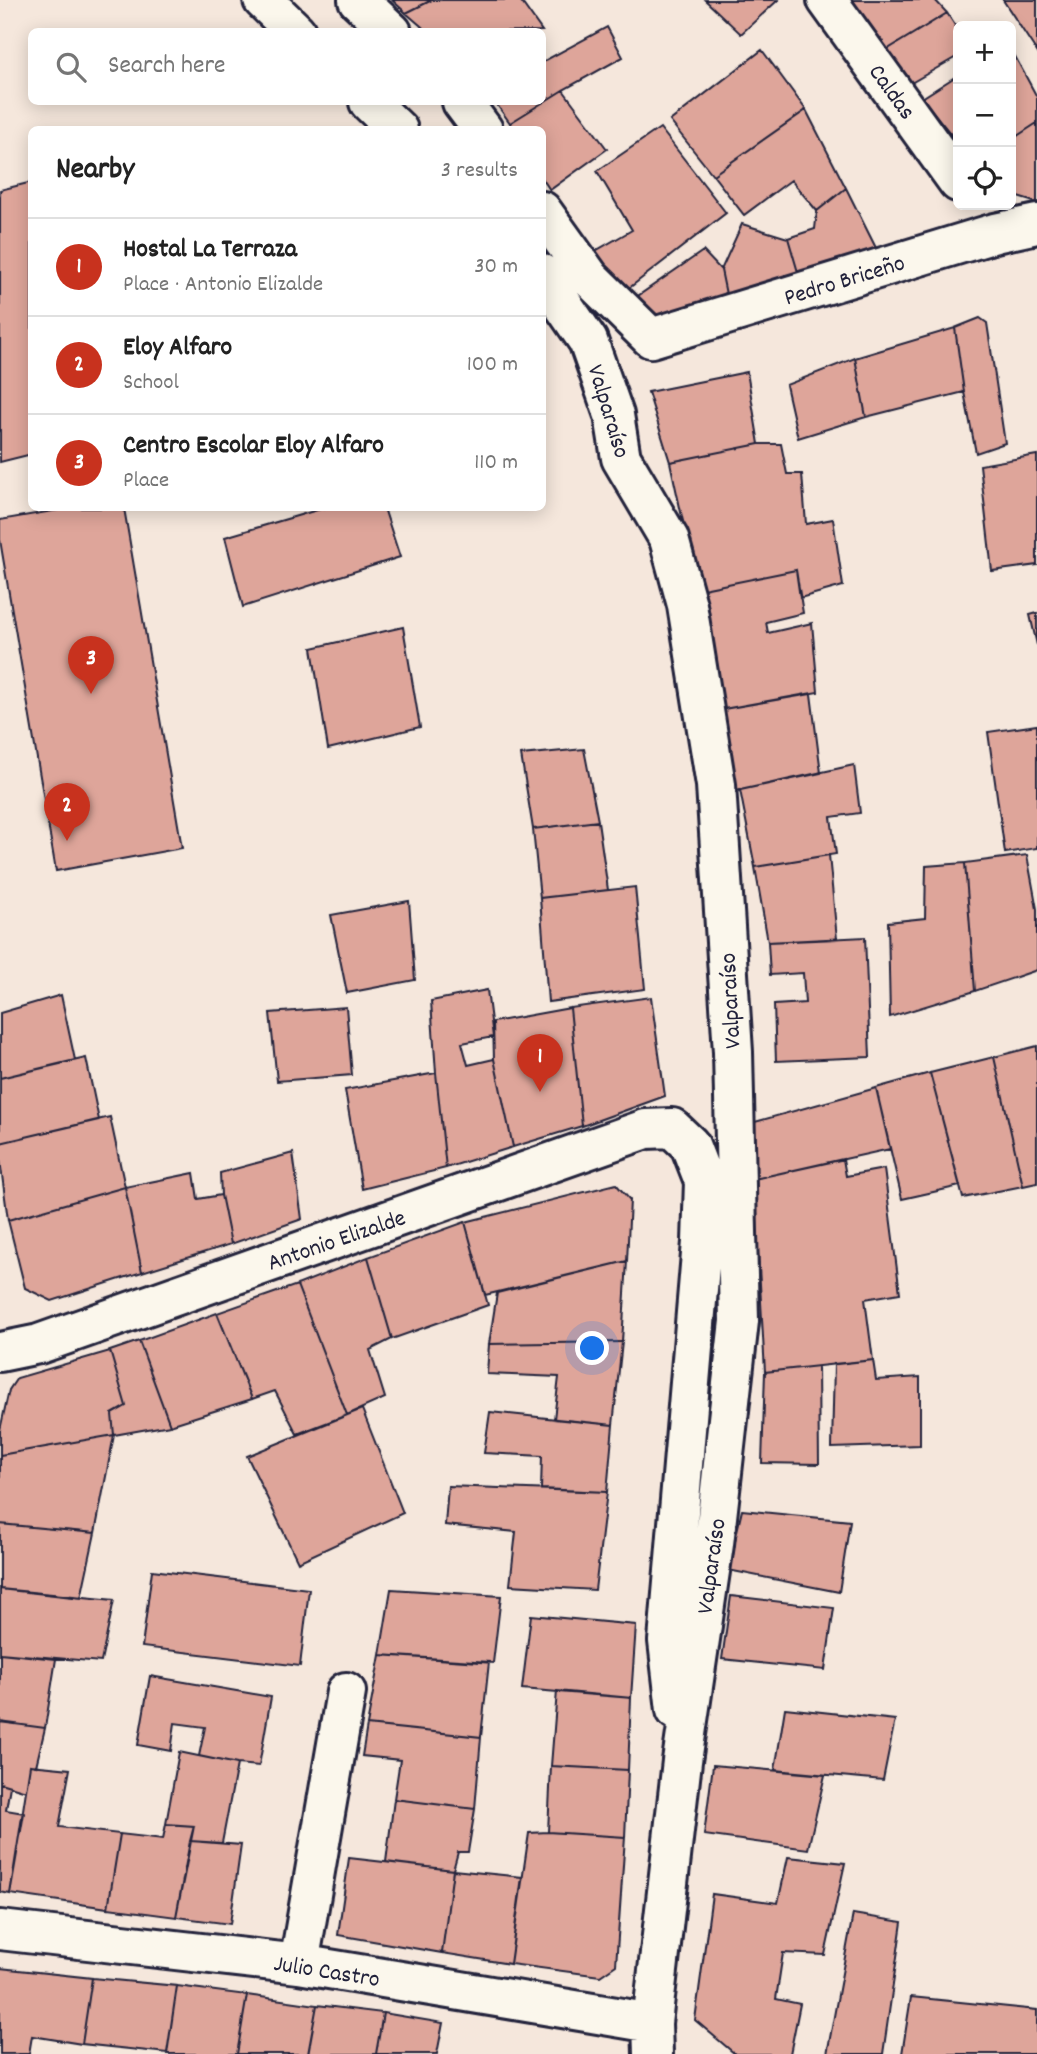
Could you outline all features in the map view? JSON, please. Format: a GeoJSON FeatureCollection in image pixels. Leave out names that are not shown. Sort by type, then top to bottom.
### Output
{"type":"FeatureCollection","features":[{"type":"Feature","properties":{"kind":"street"},"geometry":{"type":"LineString","coordinates":[[263,0],[292,28]]}},
{"type":"Feature","properties":{"kind":"street"},"geometry":{"type":"LineString","coordinates":[[358,0],[388,28]]}},
{"type":"Feature","properties":{"kind":"street","name":"Caldas"},"geometry":{"type":"LineString","coordinates":[[827,0],[953,175]]}},
{"type":"Feature","properties":{"kind":"street"},"geometry":{"type":"LineString","coordinates":[[372,105],[394,126]]}},
{"type":"Feature","properties":{"kind":"street"},"geometry":{"type":"LineString","coordinates":[[464,105],[480,126]]}},
{"type":"Feature","properties":{"kind":"street","name":"Pedro Briceño"},"geometry":{"type":"LineString","coordinates":[[546,217],[590,278],[651,338],[985,219],[1037,224]]}},
{"type":"Feature","properties":{"kind":"street","name":"Valparaíso"},"geometry":{"type":"LineString","coordinates":[[546,280],[588,341],[614,415],[621,458],[669,539],[687,606],[716,785],[733,1052],[739,1321],[714,1544],[682,1761],[652,2038]]}},
{"type":"Feature","properties":{"kind":"street","name":"Valparaíso"},"geometry":{"type":"LineString","coordinates":[[672,1128],[690,1145],[704,1181],[701,1256],[668,1641],[682,1761]]}},
{"type":"Feature","properties":{"kind":"street","name":"Antonio Elizalde"},"geometry":{"type":"LineString","coordinates":[[0,1352],[39,1344],[646,1129],[672,1128]]}},
{"type":"Feature","properties":{"kind":"street"},"geometry":{"type":"LineString","coordinates":[[299,1964],[346,1692]]}},
{"type":"Feature","properties":{"kind":"street","name":"Julio Castro"},"geometry":{"type":"LineString","coordinates":[[0,1930],[299,1964],[652,2038]]}},
{"type":"Feature","properties":{"kind":"building"},"geometry":{"type":"Polygon","coordinates":[[[392,0],[432,0],[406,13],[392,0]]]}},
{"type":"Feature","properties":{"kind":"building"},"geometry":{"type":"Polygon","coordinates":[[[432,0],[520,0],[540,28],[423,28],[406,13],[432,0]]]}},
{"type":"Feature","properties":{"kind":"building"},"geometry":{"type":"Polygon","coordinates":[[[705,0],[778,0],[741,34],[705,0]]]}},
{"type":"Feature","properties":{"kind":"building"},"geometry":{"type":"Polygon","coordinates":[[[842,0],[935,0],[947,13],[885,51],[842,0]]]}},
{"type":"Feature","properties":{"kind":"building"},"geometry":{"type":"Polygon","coordinates":[[[1003,0],[1037,0],[1037,52],[1003,0]]]}},
{"type":"Feature","properties":{"kind":"building"},"geometry":{"type":"Polygon","coordinates":[[[947,13],[953,22],[953,59],[911,83],[885,51],[947,13]]]}},
{"type":"Feature","properties":{"kind":"building"},"geometry":{"type":"Polygon","coordinates":[[[607,27],[623,57],[546,101],[546,60],[607,27]]]}},
{"type":"Feature","properties":{"kind":"building"},"geometry":{"type":"Polygon","coordinates":[[[762,50],[806,110],[713,175],[670,121],[762,50]]]}},
{"type":"Feature","properties":{"kind":"building"},"geometry":{"type":"Polygon","coordinates":[[[1016,58],[1037,97],[1037,123],[1016,137],[1016,58]]]}},
{"type":"Feature","properties":{"kind":"building"},"geometry":{"type":"Polygon","coordinates":[[[953,78],[953,137],[922,98],[953,78]]]}},
{"type":"Feature","properties":{"kind":"building"},"geometry":{"type":"Polygon","coordinates":[[[563,90],[607,149],[550,190],[546,184],[546,126],[512,126],[510,123],[539,105],[546,105],[546,101],[563,90]]]}},
{"type":"Feature","properties":{"kind":"building"},"geometry":{"type":"Polygon","coordinates":[[[497,105],[539,105],[510,123],[497,105]]]}},
{"type":"Feature","properties":{"kind":"building"},"geometry":{"type":"Polygon","coordinates":[[[806,110],[846,188],[817,211],[791,180],[744,215],[713,175],[806,110]]]}},
{"type":"Feature","properties":{"kind":"building"},"geometry":{"type":"Polygon","coordinates":[[[1037,123],[1037,202],[1016,197],[1016,137],[1037,123]]]}},
{"type":"Feature","properties":{"kind":"building"},"geometry":{"type":"Polygon","coordinates":[[[660,128],[726,213],[624,292],[585,257],[632,230],[597,171],[660,128]]]}},
{"type":"Feature","properties":{"kind":"building"},"geometry":{"type":"Polygon","coordinates":[[[28,183],[28,455],[0,462],[0,190],[28,183]]]}},
{"type":"Feature","properties":{"kind":"building"},"geometry":{"type":"Polygon","coordinates":[[[846,188],[876,248],[874,262],[800,279],[788,238],[815,229],[817,211],[846,188]]]}},
{"type":"Feature","properties":{"kind":"building"},"geometry":{"type":"Polygon","coordinates":[[[742,224],[788,238],[800,279],[728,304],[721,270],[742,224]]]}},
{"type":"Feature","properties":{"kind":"building"},"geometry":{"type":"Polygon","coordinates":[[[703,251],[721,270],[728,304],[645,328],[635,298],[703,251]]]}},
{"type":"Feature","properties":{"kind":"building"},"geometry":{"type":"Polygon","coordinates":[[[980,318],[987,323],[1005,443],[976,453],[955,328],[980,318]]]}},
{"type":"Feature","properties":{"kind":"building"},"geometry":{"type":"Polygon","coordinates":[[[955,328],[964,392],[866,417],[855,358],[955,328]]]}},
{"type":"Feature","properties":{"kind":"building"},"geometry":{"type":"Polygon","coordinates":[[[855,358],[866,417],[798,438],[786,385],[855,358]]]}},
{"type":"Feature","properties":{"kind":"building"},"geometry":{"type":"Polygon","coordinates":[[[747,372],[759,444],[670,462],[648,392],[747,372]]]}},
{"type":"Feature","properties":{"kind":"building"},"geometry":{"type":"Polygon","coordinates":[[[759,444],[781,444],[787,474],[802,474],[806,524],[833,519],[843,586],[800,598],[796,570],[698,590],[670,462],[759,444]]]}},
{"type":"Feature","properties":{"kind":"building"},"geometry":{"type":"Polygon","coordinates":[[[1037,455],[1037,565],[992,571],[980,465],[1037,455]]]}},
{"type":"Feature","properties":{"kind":"building"},"geometry":{"type":"Polygon","coordinates":[[[52,511],[125,511],[182,848],[56,871],[0,540],[0,520],[52,511]]]}},
{"type":"Feature","properties":{"kind":"building"},"geometry":{"type":"Polygon","coordinates":[[[314,511],[385,511],[400,557],[243,607],[225,537],[314,511]]]}},
{"type":"Feature","properties":{"kind":"building"},"geometry":{"type":"Polygon","coordinates":[[[796,570],[803,613],[766,622],[768,633],[812,623],[818,692],[718,710],[698,590],[796,570]]]}},
{"type":"Feature","properties":{"kind":"building"},"geometry":{"type":"Polygon","coordinates":[[[1037,613],[1037,645],[1030,615],[1037,613]]]}},
{"type":"Feature","properties":{"kind":"building"},"geometry":{"type":"Polygon","coordinates":[[[403,627],[420,727],[328,749],[312,648],[403,627]]]}},
{"type":"Feature","properties":{"kind":"building"},"geometry":{"type":"Polygon","coordinates":[[[811,694],[821,773],[731,792],[718,710],[811,694]]]}},
{"type":"Feature","properties":{"kind":"building"},"geometry":{"type":"Polygon","coordinates":[[[1037,725],[1037,848],[1005,853],[988,732],[1037,725]]]}},
{"type":"Feature","properties":{"kind":"building"},"geometry":{"type":"Polygon","coordinates":[[[584,749],[598,821],[533,829],[521,755],[584,749]]]}},
{"type":"Feature","properties":{"kind":"building"},"geometry":{"type":"Polygon","coordinates":[[[854,765],[860,813],[831,817],[836,854],[755,867],[740,790],[854,765]]]}},
{"type":"Feature","properties":{"kind":"building"},"geometry":{"type":"Polygon","coordinates":[[[598,821],[608,890],[540,898],[533,829],[598,821]]]}},
{"type":"Feature","properties":{"kind":"building"},"geometry":{"type":"Polygon","coordinates":[[[829,855],[837,939],[768,942],[755,867],[829,855]]]}},
{"type":"Feature","properties":{"kind":"building"},"geometry":{"type":"Polygon","coordinates":[[[1027,855],[1037,909],[1037,970],[975,991],[965,863],[1027,855]]]}},
{"type":"Feature","properties":{"kind":"building"},"geometry":{"type":"Polygon","coordinates":[[[965,863],[975,991],[890,1017],[888,922],[925,918],[926,866],[965,863]]]}},
{"type":"Feature","properties":{"kind":"building"},"geometry":{"type":"Polygon","coordinates":[[[635,887],[645,989],[548,1002],[540,898],[635,887]]]}},
{"type":"Feature","properties":{"kind":"building"},"geometry":{"type":"Polygon","coordinates":[[[409,901],[415,980],[347,993],[331,915],[409,901]]]}},
{"type":"Feature","properties":{"kind":"building"},"geometry":{"type":"Polygon","coordinates":[[[865,937],[870,1057],[776,1061],[774,1005],[805,1003],[803,973],[770,975],[768,942],[865,937]]]}},
{"type":"Feature","properties":{"kind":"building"},"geometry":{"type":"Polygon","coordinates":[[[487,990],[493,1037],[462,1043],[468,1065],[494,1059],[513,1147],[446,1168],[431,1001],[487,990]]]}},
{"type":"Feature","properties":{"kind":"building"},"geometry":{"type":"Polygon","coordinates":[[[61,995],[75,1060],[0,1078],[0,1013],[61,995]]]}},
{"type":"Feature","properties":{"kind":"building"},"geometry":{"type":"Polygon","coordinates":[[[651,997],[665,1096],[582,1126],[570,1008],[651,997]]]}},
{"type":"Feature","properties":{"kind":"building"},"geometry":{"type":"Polygon","coordinates":[[[346,1007],[352,1075],[277,1081],[270,1013],[346,1007]]]}},
{"type":"Feature","properties":{"kind":"building"},"geometry":{"type":"Polygon","coordinates":[[[570,1008],[582,1126],[513,1147],[494,1059],[493,1022],[570,1008]]]}},
{"type":"Feature","properties":{"kind":"building"},"geometry":{"type":"Polygon","coordinates":[[[1037,1046],[1037,1183],[1023,1186],[994,1057],[1037,1046]]]}},
{"type":"Feature","properties":{"kind":"building"},"geometry":{"type":"Polygon","coordinates":[[[994,1057],[1023,1186],[963,1198],[930,1073],[994,1057]]]}},
{"type":"Feature","properties":{"kind":"building"},"geometry":{"type":"Polygon","coordinates":[[[86,1058],[99,1120],[0,1143],[0,1078],[86,1058]]]}},
{"type":"Feature","properties":{"kind":"building"},"geometry":{"type":"Polygon","coordinates":[[[436,1073],[446,1168],[362,1189],[345,1090],[436,1073]]]}},
{"type":"Feature","properties":{"kind":"building"},"geometry":{"type":"Polygon","coordinates":[[[930,1073],[960,1186],[902,1199],[876,1088],[930,1073]]]}},
{"type":"Feature","properties":{"kind":"building"},"geometry":{"type":"Polygon","coordinates":[[[876,1088],[890,1149],[754,1179],[737,1127],[876,1088]]]}},
{"type":"Feature","properties":{"kind":"building"},"geometry":{"type":"Polygon","coordinates":[[[110,1117],[125,1187],[8,1220],[0,1143],[110,1117]]]}},
{"type":"Feature","properties":{"kind":"building"},"geometry":{"type":"Polygon","coordinates":[[[293,1153],[302,1219],[231,1244],[221,1195],[220,1173],[293,1153]]]}},
{"type":"Feature","properties":{"kind":"building"},"geometry":{"type":"Polygon","coordinates":[[[843,1159],[846,1176],[884,1169],[900,1293],[865,1299],[873,1360],[765,1372],[754,1179],[843,1159]]]}},
{"type":"Feature","properties":{"kind":"building"},"geometry":{"type":"Polygon","coordinates":[[[194,1173],[198,1199],[221,1195],[231,1244],[142,1272],[125,1187],[194,1173]]]}},
{"type":"Feature","properties":{"kind":"building"},"geometry":{"type":"Polygon","coordinates":[[[616,1184],[630,1200],[627,1261],[485,1295],[465,1222],[616,1184]]]}},
{"type":"Feature","properties":{"kind":"building"},"geometry":{"type":"Polygon","coordinates":[[[125,1187],[142,1272],[52,1301],[25,1288],[8,1220],[125,1187]]]}},
{"type":"Feature","properties":{"kind":"building"},"geometry":{"type":"Polygon","coordinates":[[[465,1222],[488,1305],[392,1339],[368,1257],[465,1222]]]}},
{"type":"Feature","properties":{"kind":"building"},"geometry":{"type":"Polygon","coordinates":[[[368,1257],[392,1339],[370,1350],[385,1398],[347,1415],[297,1285],[368,1257]]]}},
{"type":"Feature","properties":{"kind":"building"},"geometry":{"type":"Polygon","coordinates":[[[627,1261],[622,1342],[489,1344],[497,1293],[627,1261]]]}},
{"type":"Feature","properties":{"kind":"building"},"geometry":{"type":"Polygon","coordinates":[[[297,1285],[347,1415],[297,1434],[275,1391],[252,1399],[217,1313],[297,1285]]]}},
{"type":"Feature","properties":{"kind":"building"},"geometry":{"type":"Polygon","coordinates":[[[217,1313],[252,1399],[170,1425],[139,1341],[217,1313]]]}},
{"type":"Feature","properties":{"kind":"building"},"geometry":{"type":"Polygon","coordinates":[[[139,1341],[170,1425],[114,1435],[112,1414],[126,1406],[110,1351],[139,1341]]]}},
{"type":"Feature","properties":{"kind":"building"},"geometry":{"type":"Polygon","coordinates":[[[622,1342],[613,1425],[554,1419],[559,1377],[487,1374],[489,1344],[622,1342]]]}},
{"type":"Feature","properties":{"kind":"building"},"geometry":{"type":"Polygon","coordinates":[[[110,1351],[126,1406],[112,1414],[114,1435],[0,1455],[0,1430],[9,1390],[17,1378],[110,1351]]]}},
{"type":"Feature","properties":{"kind":"building"},"geometry":{"type":"Polygon","coordinates":[[[873,1360],[876,1380],[920,1377],[920,1445],[832,1448],[834,1364],[873,1360]]]}},
{"type":"Feature","properties":{"kind":"building"},"geometry":{"type":"Polygon","coordinates":[[[818,1366],[819,1464],[762,1463],[765,1372],[818,1366]]]}},
{"type":"Feature","properties":{"kind":"building"},"geometry":{"type":"Polygon","coordinates":[[[362,1409],[403,1513],[298,1562],[247,1456],[362,1409]]]}},
{"type":"Feature","properties":{"kind":"building"},"geometry":{"type":"Polygon","coordinates":[[[490,1412],[613,1425],[607,1492],[541,1489],[542,1456],[484,1453],[490,1412]]]}},
{"type":"Feature","properties":{"kind":"building"},"geometry":{"type":"Polygon","coordinates":[[[114,1435],[95,1533],[0,1524],[0,1455],[114,1435]]]}},
{"type":"Feature","properties":{"kind":"building"},"geometry":{"type":"Polygon","coordinates":[[[448,1486],[607,1492],[595,1590],[510,1585],[516,1532],[445,1525],[448,1486]]]}},
{"type":"Feature","properties":{"kind":"building"},"geometry":{"type":"Polygon","coordinates":[[[742,1510],[850,1521],[839,1592],[728,1570],[742,1510]]]}},
{"type":"Feature","properties":{"kind":"building"},"geometry":{"type":"Polygon","coordinates":[[[0,1524],[95,1533],[81,1598],[0,1589],[0,1524]]]}},
{"type":"Feature","properties":{"kind":"building"},"geometry":{"type":"Polygon","coordinates":[[[152,1570],[309,1589],[300,1666],[142,1647],[152,1570]]]}},
{"type":"Feature","properties":{"kind":"building"},"geometry":{"type":"Polygon","coordinates":[[[0,1589],[114,1600],[101,1662],[0,1653],[0,1589]]]}},
{"type":"Feature","properties":{"kind":"building"},"geometry":{"type":"Polygon","coordinates":[[[391,1589],[501,1596],[493,1663],[380,1655],[391,1589]]]}},
{"type":"Feature","properties":{"kind":"building"},"geometry":{"type":"Polygon","coordinates":[[[731,1596],[834,1608],[825,1670],[722,1659],[731,1596]]]}},
{"type":"Feature","properties":{"kind":"building"},"geometry":{"type":"Polygon","coordinates":[[[531,1615],[636,1625],[631,1698],[522,1689],[531,1615]]]}},
{"type":"Feature","properties":{"kind":"building"},"geometry":{"type":"Polygon","coordinates":[[[0,1653],[56,1659],[45,1728],[0,1722],[0,1653]]]}},
{"type":"Feature","properties":{"kind":"building"},"geometry":{"type":"Polygon","coordinates":[[[380,1655],[489,1662],[481,1737],[367,1725],[380,1655]]]}},
{"type":"Feature","properties":{"kind":"building"},"geometry":{"type":"Polygon","coordinates":[[[150,1676],[271,1697],[259,1766],[199,1756],[205,1727],[175,1723],[171,1751],[138,1745],[150,1676]]]}},
{"type":"Feature","properties":{"kind":"building"},"geometry":{"type":"Polygon","coordinates":[[[557,1691],[631,1698],[628,1770],[551,1766],[557,1691]]]}},
{"type":"Feature","properties":{"kind":"building"},"geometry":{"type":"Polygon","coordinates":[[[785,1708],[895,1720],[883,1780],[775,1770],[785,1708]]]}},
{"type":"Feature","properties":{"kind":"building"},"geometry":{"type":"Polygon","coordinates":[[[0,1722],[45,1728],[36,1766],[30,1765],[26,1791],[0,1783],[0,1722]]]}},
{"type":"Feature","properties":{"kind":"building"},"geometry":{"type":"Polygon","coordinates":[[[367,1725],[481,1737],[475,1809],[394,1799],[400,1760],[362,1756],[367,1725]]]}},
{"type":"Feature","properties":{"kind":"building"},"geometry":{"type":"Polygon","coordinates":[[[179,1752],[237,1764],[222,1843],[190,1841],[194,1826],[166,1824],[179,1752]]]}},
{"type":"Feature","properties":{"kind":"building"},"geometry":{"type":"Polygon","coordinates":[[[30,1765],[70,1769],[59,1827],[120,1834],[108,1908],[10,1894],[30,1765]]]}},
{"type":"Feature","properties":{"kind":"building"},"geometry":{"type":"Polygon","coordinates":[[[713,1765],[825,1775],[808,1849],[704,1835],[713,1765]]]}},
{"type":"Feature","properties":{"kind":"building"},"geometry":{"type":"Polygon","coordinates":[[[551,1766],[628,1770],[625,1837],[548,1832],[551,1766]]]}},
{"type":"Feature","properties":{"kind":"building"},"geometry":{"type":"Polygon","coordinates":[[[0,1783],[10,1786],[6,1810],[24,1813],[10,1894],[0,1892],[0,1783]]]}},
{"type":"Feature","properties":{"kind":"building"},"geometry":{"type":"Polygon","coordinates":[[[394,1799],[475,1809],[468,1852],[458,1852],[453,1870],[386,1862],[394,1799]]]}},
{"type":"Feature","properties":{"kind":"building"},"geometry":{"type":"Polygon","coordinates":[[[166,1824],[194,1826],[176,1917],[108,1908],[120,1834],[163,1839],[166,1824]]]}},
{"type":"Feature","properties":{"kind":"building"},"geometry":{"type":"Polygon","coordinates":[[[529,1833],[625,1837],[616,1965],[600,1976],[510,1964],[529,1833]]]}},
{"type":"Feature","properties":{"kind":"building"},"geometry":{"type":"Polygon","coordinates":[[[190,1841],[241,1845],[230,1924],[176,1917],[190,1841]]]}},
{"type":"Feature","properties":{"kind":"building"},"geometry":{"type":"Polygon","coordinates":[[[788,1857],[845,1863],[825,1955],[783,1953],[776,1999],[800,2004],[790,2054],[735,2054],[695,2020],[712,1894],[778,1903],[788,1857]]]}},
{"type":"Feature","properties":{"kind":"building"},"geometry":{"type":"Polygon","coordinates":[[[349,1858],[453,1870],[442,1953],[338,1935],[349,1858]]]}},
{"type":"Feature","properties":{"kind":"building"},"geometry":{"type":"Polygon","coordinates":[[[453,1870],[522,1877],[510,1964],[442,1953],[453,1870]]]}},
{"type":"Feature","properties":{"kind":"building"},"geometry":{"type":"Polygon","coordinates":[[[853,1914],[902,1922],[883,2054],[827,2054],[853,1914]]]}},
{"type":"Feature","properties":{"kind":"building"},"geometry":{"type":"Polygon","coordinates":[[[0,1968],[92,1978],[82,2044],[32,2036],[29,2054],[0,2054],[0,1968]]]}},
{"type":"Feature","properties":{"kind":"building"},"geometry":{"type":"Polygon","coordinates":[[[92,1978],[177,1986],[167,2053],[82,2044],[92,1978]]]}},
{"type":"Feature","properties":{"kind":"building"},"geometry":{"type":"Polygon","coordinates":[[[177,1986],[247,1995],[237,2054],[167,2054],[177,1986]]]}},
{"type":"Feature","properties":{"kind":"building"},"geometry":{"type":"Polygon","coordinates":[[[247,1995],[317,2005],[308,2054],[237,2054],[247,1995]]]}},
{"type":"Feature","properties":{"kind":"building"},"geometry":{"type":"Polygon","coordinates":[[[911,1997],[1037,2010],[1037,2054],[902,2054],[911,1997]]]}},
{"type":"Feature","properties":{"kind":"building"},"geometry":{"type":"Polygon","coordinates":[[[317,2005],[383,2013],[376,2054],[308,2054],[317,2005]]]}},
{"type":"Feature","properties":{"kind":"building"},"geometry":{"type":"Polygon","coordinates":[[[383,2013],[443,2023],[437,2054],[376,2054],[383,2013]]]}},
{"type":"Feature","properties":{"kind":"place","name":"Centro Escolar Eloy Alfaro"},"geometry":{"type":"Point","coordinates":[91,694]}},
{"type":"Feature","properties":{"kind":"place","name":"Eloy Alfaro"},"geometry":{"type":"Point","coordinates":[67,841]}},
{"type":"Feature","properties":{"kind":"place","name":"Hostal La Terraza"},"geometry":{"type":"Point","coordinates":[540,1092]}}]}
